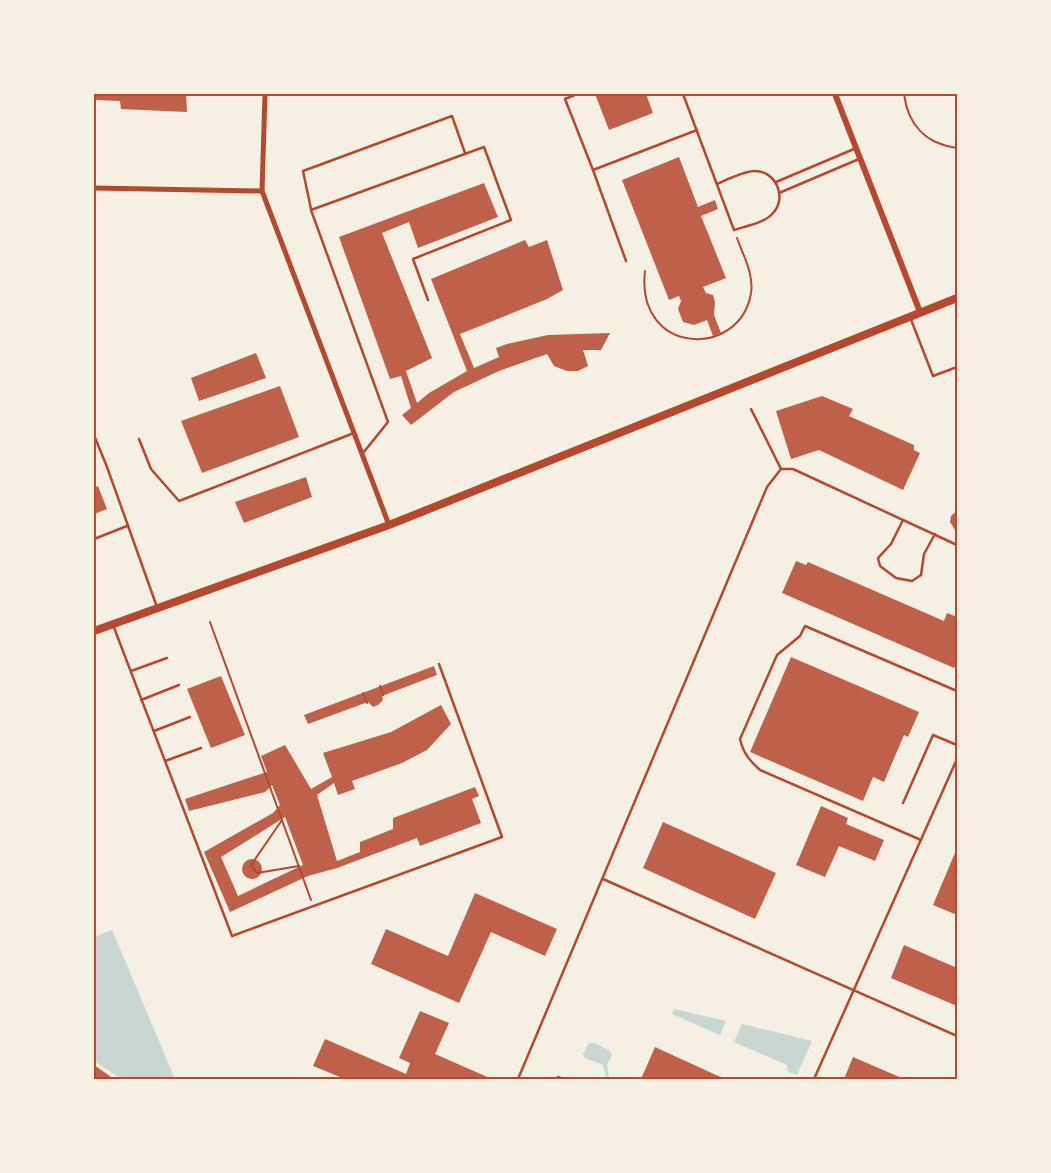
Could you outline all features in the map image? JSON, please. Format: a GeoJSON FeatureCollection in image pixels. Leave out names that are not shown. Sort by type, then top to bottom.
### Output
{"type":"FeatureCollection","features":[{"type":"Feature","properties":{"kind":"main road"},"geometry":{"type":"LineString","coordinates":[[94,631],[389,524],[957,298]]}},
{"type":"Feature","properties":{"kind":"street"},"geometry":{"type":"LineString","coordinates":[[265,94],[262,191],[389,524]]}},
{"type":"Feature","properties":{"kind":"street"},"geometry":{"type":"LineString","coordinates":[[835,94],[920,312]]}},
{"type":"Feature","properties":{"kind":"street"},"geometry":{"type":"LineString","coordinates":[[94,188],[262,191]]}},
{"type":"Feature","properties":{"kind":"lane"},"geometry":{"type":"LineString","coordinates":[[577,94],[564,99],[593,170],[626,261]]}},
{"type":"Feature","properties":{"kind":"lane"},"geometry":{"type":"LineString","coordinates":[[683,94],[734,230],[767,218],[778,206],[779,192],[776,182],[762,172],[754,171],[717,184]]}},
{"type":"Feature","properties":{"kind":"lane"},"geometry":{"type":"LineString","coordinates":[[362,454],[388,422],[311,210],[303,171],[452,116],[465,153]]}},
{"type":"Feature","properties":{"kind":"lane"},"geometry":{"type":"LineString","coordinates":[[593,170],[697,130]]}},
{"type":"Feature","properties":{"kind":"lane"},"geometry":{"type":"LineString","coordinates":[[311,210],[484,147],[511,220],[413,259],[428,300]]}},
{"type":"Feature","properties":{"kind":"lane"},"geometry":{"type":"LineString","coordinates":[[776,182],[856,148]]}},
{"type":"Feature","properties":{"kind":"lane"},"geometry":{"type":"LineString","coordinates":[[779,192],[860,159]]}},
{"type":"Feature","properties":{"kind":"lane"},"geometry":{"type":"LineString","coordinates":[[910,316],[933,376],[957,367]]}},
{"type":"Feature","properties":{"kind":"lane"},"geometry":{"type":"LineString","coordinates":[[751,409],[781,469]]}},
{"type":"Feature","properties":{"kind":"lane"},"geometry":{"type":"LineString","coordinates":[[140,439],[151,469],[179,501],[354,434]]}},
{"type":"Feature","properties":{"kind":"lane"},"geometry":{"type":"LineString","coordinates":[[94,436],[108,467],[157,607]]}},
{"type":"Feature","properties":{"kind":"lane"},"geometry":{"type":"LineString","coordinates":[[518,1079],[767,487],[781,469]]}},
{"type":"Feature","properties":{"kind":"lane"},"geometry":{"type":"LineString","coordinates":[[781,469],[793,469],[957,545]]}},
{"type":"Feature","properties":{"kind":"lane"},"geometry":{"type":"LineString","coordinates":[[903,520],[891,544],[878,558],[880,566],[896,578],[912,581],[921,575],[924,554],[935,534]]}},
{"type":"Feature","properties":{"kind":"lane"},"geometry":{"type":"LineString","coordinates":[[94,539],[128,526]]}},
{"type":"Feature","properties":{"kind":"lane"},"geometry":{"type":"LineString","coordinates":[[112,624],[232,936],[502,837],[439,664]]}},
{"type":"Feature","properties":{"kind":"lane"},"geometry":{"type":"LineString","coordinates":[[921,840],[760,770],[749,760],[742,749],[740,739],[778,655],[800,636],[805,626],[957,691]]}},
{"type":"Feature","properties":{"kind":"lane"},"geometry":{"type":"LineString","coordinates":[[131,671],[167,658]]}},
{"type":"Feature","properties":{"kind":"lane"},"geometry":{"type":"LineString","coordinates":[[141,700],[179,685]]}},
{"type":"Feature","properties":{"kind":"lane"},"geometry":{"type":"LineString","coordinates":[[154,732],[190,717]]}},
{"type":"Feature","properties":{"kind":"lane"},"geometry":{"type":"LineString","coordinates":[[903,803],[933,735],[957,745]]}},
{"type":"Feature","properties":{"kind":"lane"},"geometry":{"type":"LineString","coordinates":[[165,762],[201,748]]}},
{"type":"Feature","properties":{"kind":"lane"},"geometry":{"type":"LineString","coordinates":[[814,1079],[957,759]]}},
{"type":"Feature","properties":{"kind":"lane"},"geometry":{"type":"LineString","coordinates":[[603,879],[957,1036]]}},
{"type":"Feature","properties":{"kind":"lane"},"geometry":{"type":"LineString","coordinates":[[557,1079],[558,1077],[563,1079]]}},
{"type":"Feature","properties":{"kind":"path"},"geometry":{"type":"LineString","coordinates":[[904,94],[906,109],[914,126],[927,139],[945,146],[957,148]]}},
{"type":"Feature","properties":{"kind":"path"},"geometry":{"type":"LineString","coordinates":[[645,271],[642,288],[646,305],[655,320],[668,332],[685,339],[703,339],[720,334],[735,324],[746,310],[751,292],[750,274],[734,230]]}},
{"type":"Feature","properties":{"kind":"path"},"geometry":{"type":"LineString","coordinates":[[210,622],[314,906]]}},
{"type":"Feature","properties":{"kind":"path"},"geometry":{"type":"LineString","coordinates":[[380,686],[383,696]]}},
{"type":"Feature","properties":{"kind":"path"},"geometry":{"type":"LineString","coordinates":[[363,693],[367,703]]}},
{"type":"Feature","properties":{"kind":"path"},"geometry":{"type":"LineString","coordinates":[[282,820],[252,865],[257,873],[299,866]]}},
{"type":"Feature","properties":{"kind":"shaded area"},"geometry":{"type":"Polygon","coordinates":[[[112,930],[175,1079],[121,1079],[94,1061],[94,937],[112,930]]]}},
{"type":"Feature","properties":{"kind":"shaded area"},"geometry":{"type":"Polygon","coordinates":[[[674,1009],[726,1021],[720,1035],[672,1014],[674,1009]]]}},
{"type":"Feature","properties":{"kind":"shaded area"},"geometry":{"type":"Polygon","coordinates":[[[742,1024],[812,1041],[797,1075],[788,1072],[787,1065],[734,1042],[742,1024]]]}},
{"type":"Feature","properties":{"kind":"shaded area"},"geometry":{"type":"Polygon","coordinates":[[[589,1043],[595,1043],[610,1051],[612,1055],[607,1065],[609,1079],[606,1079],[603,1065],[585,1058],[583,1054],[589,1043]]]}},
{"type":"Feature","properties":{"kind":"building"},"geometry":{"type":"Polygon","coordinates":[[[94,94],[186,94],[187,112],[121,109],[120,101],[94,100],[94,94]]]}},
{"type":"Feature","properties":{"kind":"building"},"geometry":{"type":"Polygon","coordinates":[[[595,94],[646,94],[653,113],[609,130],[595,94]]]}},
{"type":"Feature","properties":{"kind":"building"},"geometry":{"type":"Polygon","coordinates":[[[679,157],[698,207],[715,200],[718,209],[701,216],[726,278],[703,287],[706,293],[713,295],[715,302],[714,315],[721,333],[713,336],[707,320],[694,325],[683,322],[678,309],[681,301],[679,296],[669,300],[622,180],[679,157]]]}},
{"type":"Feature","properties":{"kind":"building"},"geometry":{"type":"Polygon","coordinates":[[[484,183],[498,217],[418,248],[409,222],[382,233],[432,358],[406,371],[417,403],[429,393],[467,371],[431,279],[525,240],[529,247],[547,240],[563,290],[547,299],[460,334],[474,368],[499,357],[496,348],[507,344],[548,335],[610,333],[601,350],[583,350],[588,366],[578,371],[567,371],[554,366],[547,354],[499,371],[454,392],[411,425],[402,415],[411,408],[401,376],[390,379],[339,237],[484,183]]]}},
{"type":"Feature","properties":{"kind":"building"},"geometry":{"type":"Polygon","coordinates":[[[256,353],[266,378],[199,401],[191,378],[256,353]]]}},
{"type":"Feature","properties":{"kind":"building"},"geometry":{"type":"Polygon","coordinates":[[[280,386],[299,437],[202,473],[181,421],[280,386]]]}},
{"type":"Feature","properties":{"kind":"building"},"geometry":{"type":"Polygon","coordinates":[[[822,396],[853,409],[849,416],[914,445],[914,450],[920,453],[903,490],[819,450],[791,459],[776,411],[822,396]]]}},
{"type":"Feature","properties":{"kind":"building"},"geometry":{"type":"Polygon","coordinates":[[[306,477],[312,497],[244,523],[235,502],[306,477]]]}},
{"type":"Feature","properties":{"kind":"building"},"geometry":{"type":"Polygon","coordinates":[[[98,486],[107,509],[94,514],[94,488],[98,486]]]}},
{"type":"Feature","properties":{"kind":"building"},"geometry":{"type":"Polygon","coordinates":[[[957,511],[957,533],[950,522],[951,516],[957,511]]]}},
{"type":"Feature","properties":{"kind":"building"},"geometry":{"type":"Polygon","coordinates":[[[796,561],[806,565],[808,562],[944,621],[947,613],[957,617],[957,661],[954,668],[782,593],[796,561]]]}},
{"type":"Feature","properties":{"kind":"building"},"geometry":{"type":"Polygon","coordinates":[[[791,657],[919,712],[908,737],[904,735],[884,782],[873,777],[863,801],[750,752],[791,657]]]}},
{"type":"Feature","properties":{"kind":"building"},"geometry":{"type":"Polygon","coordinates":[[[434,666],[437,675],[382,696],[383,700],[373,707],[368,702],[308,724],[304,715],[434,666]]]}},
{"type":"Feature","properties":{"kind":"building"},"geometry":{"type":"Polygon","coordinates":[[[221,676],[245,735],[211,748],[187,689],[221,676]]]}},
{"type":"Feature","properties":{"kind":"building"},"geometry":{"type":"Polygon","coordinates":[[[441,705],[451,724],[427,750],[402,763],[352,781],[355,789],[338,795],[334,783],[317,795],[337,861],[360,852],[360,842],[393,829],[393,818],[475,787],[479,796],[472,799],[481,823],[420,846],[417,838],[337,868],[308,876],[230,912],[204,852],[273,813],[280,805],[272,785],[265,792],[189,811],[185,799],[267,772],[261,756],[285,745],[311,789],[332,777],[323,753],[391,732],[441,705]],[[285,817],[221,857],[238,896],[303,865],[285,817]]]}},
{"type":"Feature","properties":{"kind":"building"},"geometry":{"type":"Polygon","coordinates":[[[821,806],[848,818],[846,824],[884,840],[875,861],[839,846],[825,877],[796,865],[821,806]]]}},
{"type":"Feature","properties":{"kind":"building"},"geometry":{"type":"Polygon","coordinates":[[[663,822],[776,873],[755,919],[643,868],[663,822]]]}},
{"type":"Feature","properties":{"kind":"building"},"geometry":{"type":"Polygon","coordinates":[[[957,848],[957,915],[933,905],[957,848]]]}},
{"type":"Feature","properties":{"kind":"building"},"geometry":{"type":"Polygon","coordinates":[[[252,859],[259,862],[262,869],[259,876],[252,879],[245,876],[242,869],[245,862],[252,859]]]}},
{"type":"Feature","properties":{"kind":"building"},"geometry":{"type":"Polygon","coordinates":[[[475,893],[557,929],[545,956],[491,932],[459,1003],[371,964],[386,929],[448,956],[475,893]]]}},
{"type":"Feature","properties":{"kind":"building"},"geometry":{"type":"Polygon","coordinates":[[[904,945],[957,968],[957,1006],[891,978],[904,945]]]}},
{"type":"Feature","properties":{"kind":"building"},"geometry":{"type":"Polygon","coordinates":[[[420,1011],[449,1023],[435,1054],[492,1079],[345,1079],[313,1066],[325,1039],[406,1074],[410,1063],[399,1058],[420,1011]]]}},
{"type":"Feature","properties":{"kind":"building"},"geometry":{"type":"Polygon","coordinates":[[[655,1047],[716,1075],[726,1079],[641,1079],[655,1047]]]}},
{"type":"Feature","properties":{"kind":"building"},"geometry":{"type":"Polygon","coordinates":[[[853,1057],[904,1079],[844,1079],[853,1057]]]}},
{"type":"Feature","properties":{"kind":"building"},"geometry":{"type":"Polygon","coordinates":[[[94,1065],[114,1079],[94,1079],[94,1065]]]}}]}
